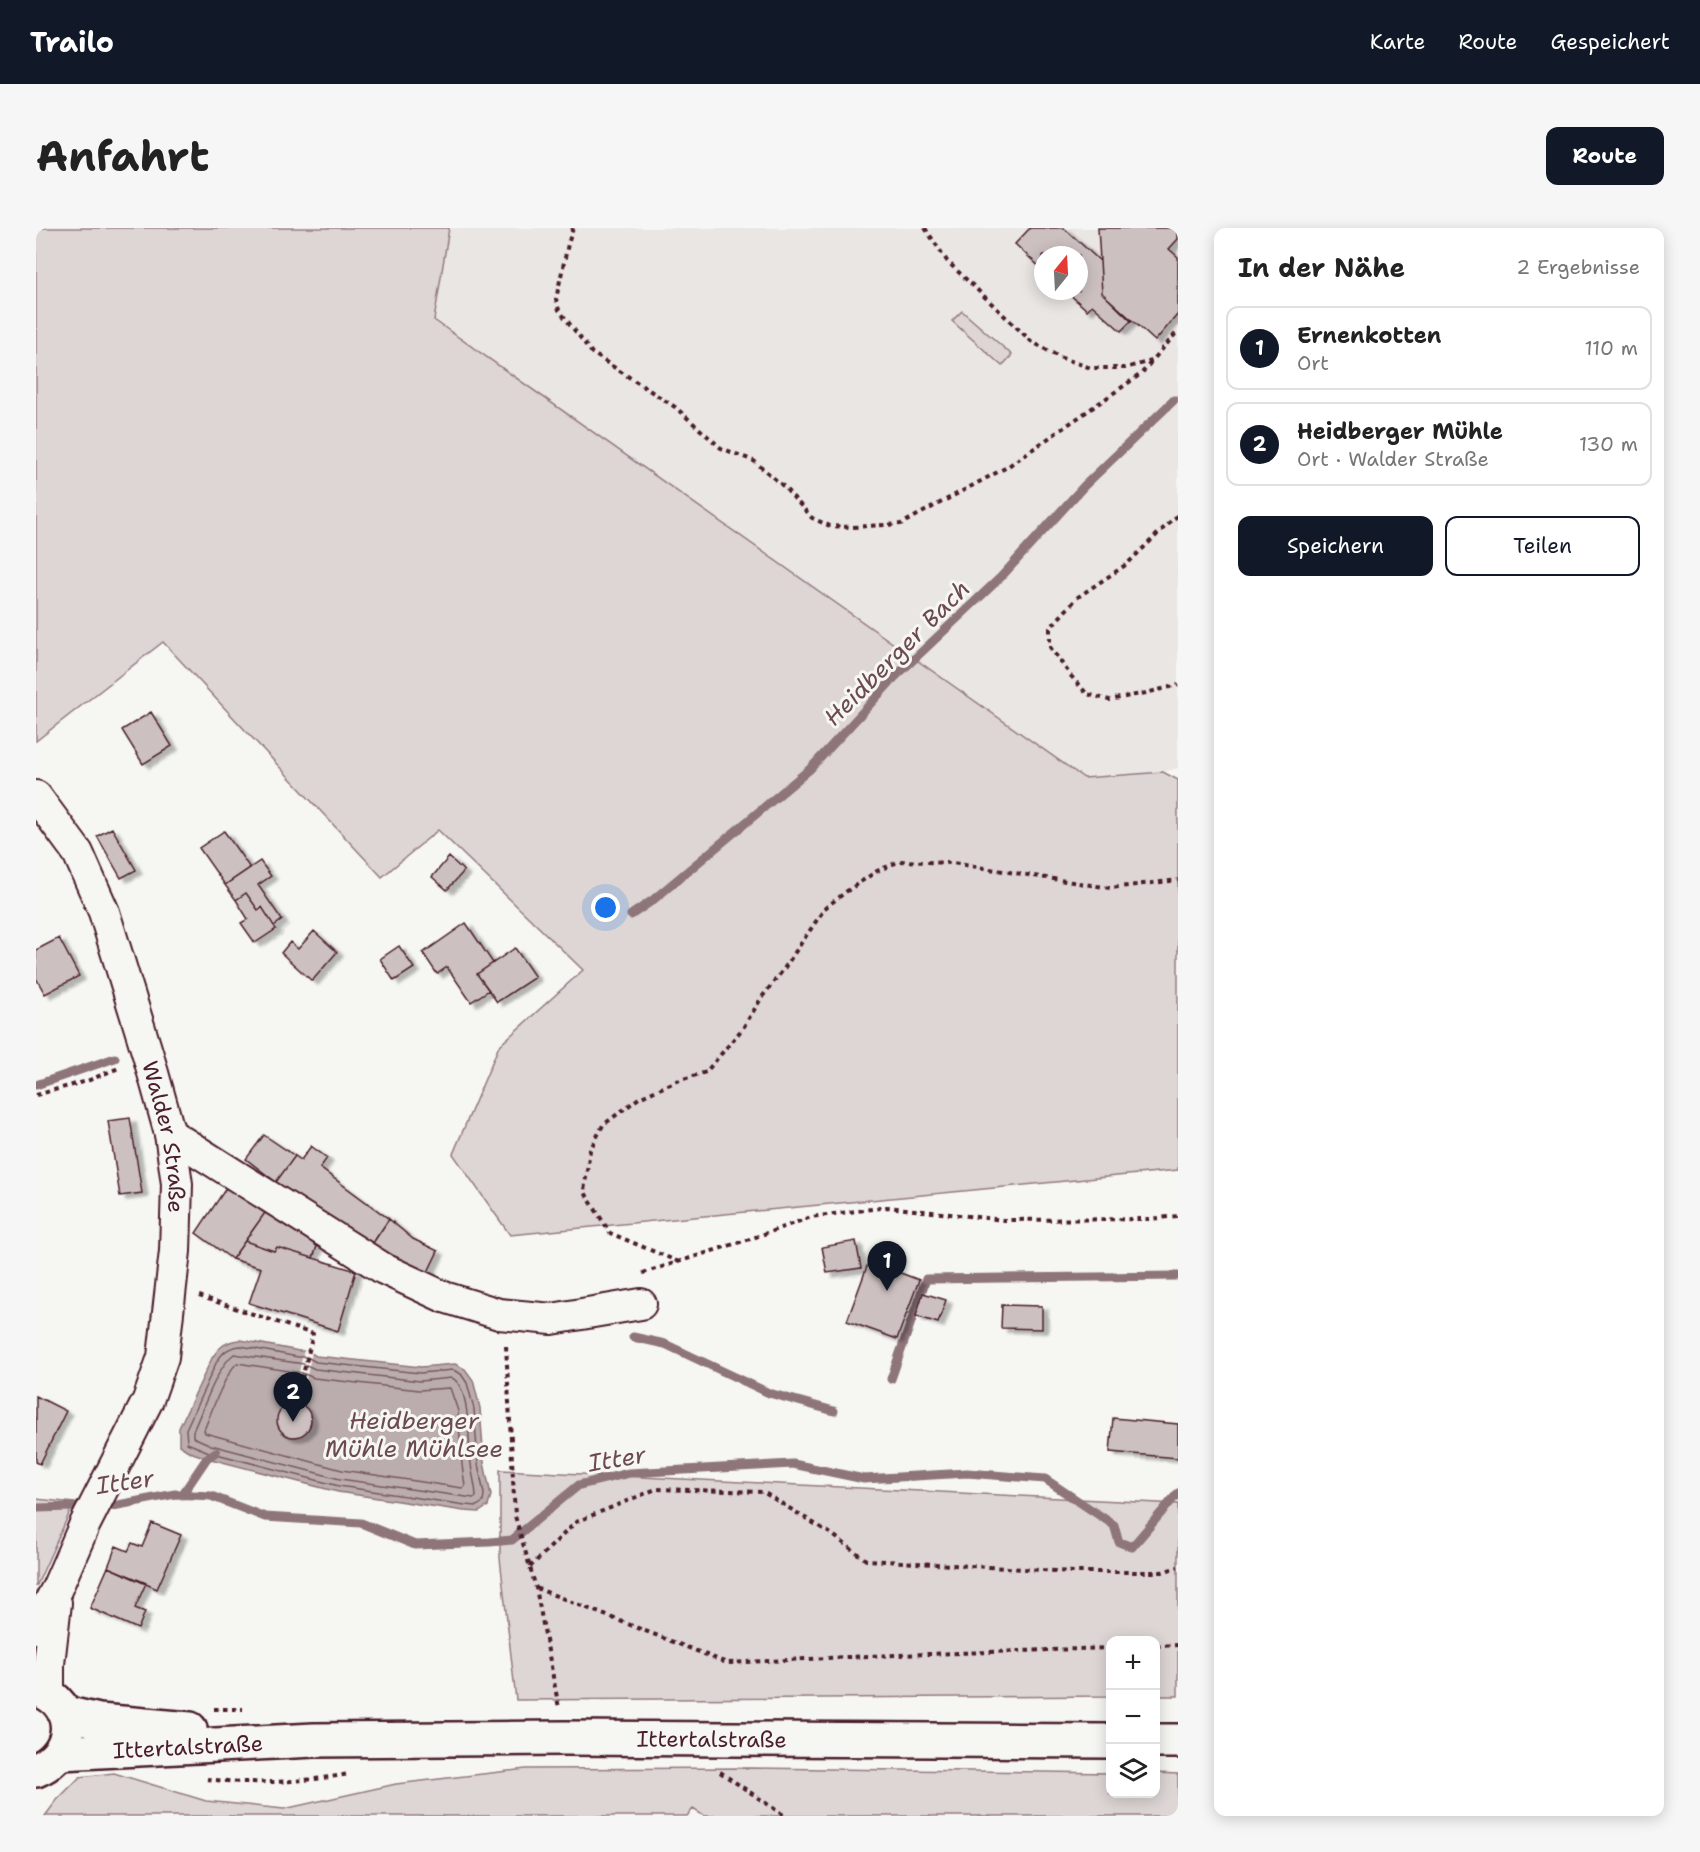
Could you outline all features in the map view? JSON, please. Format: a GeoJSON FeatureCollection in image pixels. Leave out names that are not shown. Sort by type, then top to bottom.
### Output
{"type":"FeatureCollection","features":[{"type":"Feature","properties":{"kind":"main road","name":"Ittertalstraße"},"geometry":{"type":"LineString","coordinates":[[50,1699],[99,1721],[314,1740]]}},
{"type":"Feature","properties":{"kind":"main road","name":"Ittertalstraße"},"geometry":{"type":"LineString","coordinates":[[42,1766],[67,1733],[50,1699]]}},
{"type":"Feature","properties":{"kind":"main road","name":"Ittertalstraße"},"geometry":{"type":"LineString","coordinates":[[42,1766],[314,1740],[564,1738],[1106,1740]]}},
{"type":"Feature","properties":{"kind":"main road"},"geometry":{"type":"LineString","coordinates":[[1160,1741],[1178,1741]]}},
{"type":"Feature","properties":{"kind":"street","name":"Walder Straße"},"geometry":{"type":"LineString","coordinates":[[36,796],[78,853],[104,912],[170,1134],[177,1184],[175,1251],[163,1357],[148,1400],[85,1524],[57,1588]]}},
{"type":"Feature","properties":{"kind":"street"},"geometry":{"type":"LineString","coordinates":[[170,1134],[384,1269],[444,1297],[505,1315],[552,1319],[637,1290]]}},
{"type":"Feature","properties":{"kind":"street"},"geometry":{"type":"LineString","coordinates":[[36,1628],[57,1588]]}},
{"type":"Feature","properties":{"kind":"street"},"geometry":{"type":"LineString","coordinates":[[50,1699],[49,1665],[57,1588]]}},
{"type":"Feature","properties":{"kind":"path"},"geometry":{"type":"LineString","coordinates":[[573,228],[556,299],[559,310],[592,353],[675,407],[721,448],[754,461],[783,486],[812,518],[830,526],[852,528],[901,524],[1007,467],[1141,374],[1178,331]]}},
{"type":"Feature","properties":{"kind":"path"},"geometry":{"type":"LineString","coordinates":[[925,228],[947,261],[1031,341],[1059,357],[1091,368],[1125,368],[1152,361]]}},
{"type":"Feature","properties":{"kind":"path"},"geometry":{"type":"LineString","coordinates":[[1178,516],[1127,564],[1078,597],[1050,628],[1050,647],[1087,694],[1109,700],[1178,685]]}},
{"type":"Feature","properties":{"kind":"path"},"geometry":{"type":"LineString","coordinates":[[679,1262],[610,1233],[584,1191],[590,1150],[603,1125],[639,1098],[677,1081],[706,1072],[743,1028],[762,997],[825,908],[847,891],[900,861],[952,863],[1110,888],[1178,880]]}},
{"type":"Feature","properties":{"kind":"path"},"geometry":{"type":"LineString","coordinates":[[36,1095],[87,1081],[148,1055]]}},
{"type":"Feature","properties":{"kind":"path"},"geometry":{"type":"LineString","coordinates":[[637,1290],[679,1262],[811,1217],[887,1206],[1003,1220],[1149,1219],[1178,1216]]}},
{"type":"Feature","properties":{"kind":"path"},"geometry":{"type":"LineString","coordinates":[[172,1287],[313,1334],[296,1403]]}},
{"type":"Feature","properties":{"kind":"path"},"geometry":{"type":"LineString","coordinates":[[505,1315],[515,1516],[536,1588],[564,1738]]}},
{"type":"Feature","properties":{"kind":"path"},"geometry":{"type":"LineString","coordinates":[[530,1568],[576,1522],[656,1490],[763,1492],[833,1535],[866,1560],[1075,1572],[1162,1572],[1178,1567]]}},
{"type":"Feature","properties":{"kind":"path"},"geometry":{"type":"LineString","coordinates":[[536,1588],[728,1663],[1106,1648]]}},
{"type":"Feature","properties":{"kind":"path"},"geometry":{"type":"LineString","coordinates":[[1160,1646],[1178,1645]]}},
{"type":"Feature","properties":{"kind":"path"},"geometry":{"type":"LineString","coordinates":[[714,1768],[784,1816]]}},
{"type":"Feature","properties":{"kind":"shaded area"},"geometry":{"type":"Polygon","coordinates":[[[36,228],[449,228],[434,320],[1084,778],[1163,772],[1178,780],[1178,1170],[510,1235],[453,1154],[499,1046],[583,970],[438,830],[382,877],[163,642],[36,741],[36,228]]]}},
{"type":"Feature","properties":{"kind":"shaded area"},"geometry":{"type":"Polygon","coordinates":[[[449,228],[1178,228],[1178,768],[1163,772],[1085,778],[434,320],[449,228]]]}},
{"type":"Feature","properties":{"kind":"shaded area"},"geometry":{"type":"Polygon","coordinates":[[[962,311],[1012,355],[1002,366],[952,321],[962,311]]]}},
{"type":"Feature","properties":{"kind":"shaded area"},"geometry":{"type":"Polygon","coordinates":[[[500,1470],[1178,1504],[1178,1696],[1160,1696],[1160,1636],[1106,1636],[1106,1696],[516,1700],[500,1558],[500,1470]]]}},
{"type":"Feature","properties":{"kind":"shaded area"},"geometry":{"type":"Polygon","coordinates":[[[36,1499],[74,1503],[36,1587],[36,1499]]]}},
{"type":"Feature","properties":{"kind":"shaded area"},"geometry":{"type":"Polygon","coordinates":[[[748,1768],[1106,1773],[1106,1798],[1160,1798],[1160,1773],[1178,1774],[1178,1816],[704,1816],[693,1809],[687,1816],[45,1816],[80,1777],[114,1773],[206,1801],[284,1809],[396,1784],[526,1769],[748,1768]]]}},
{"type":"Feature","properties":{"kind":"water","name":"Heidberger Mühle Mühlsee"},"geometry":{"type":"Polygon","coordinates":[[[241,1340],[308,1351],[316,1356],[421,1367],[455,1364],[465,1369],[473,1380],[480,1408],[484,1463],[491,1495],[488,1506],[479,1512],[464,1511],[338,1492],[207,1458],[179,1445],[179,1428],[212,1358],[224,1345],[241,1340]]]}},
{"type":"Feature","properties":{"kind":"pier"},"geometry":{"type":"Polygon","coordinates":[[[304,1350],[312,1352],[301,1404],[307,1409],[311,1420],[307,1431],[293,1437],[283,1433],[276,1418],[281,1408],[292,1403],[304,1350]]]}},
{"type":"Feature","properties":{"kind":"building"},"geometry":{"type":"Polygon","coordinates":[[[1030,228],[1064,228],[1084,246],[1034,246],[1034,262],[1015,244],[1030,228]]]}},
{"type":"Feature","properties":{"kind":"building"},"geometry":{"type":"Polygon","coordinates":[[[1098,228],[1178,228],[1178,239],[1169,249],[1178,257],[1178,314],[1155,341],[1102,293],[1098,228]]]}},
{"type":"Feature","properties":{"kind":"building"},"geometry":{"type":"Polygon","coordinates":[[[1088,250],[1100,261],[1102,293],[1131,321],[1121,331],[1092,305],[1087,310],[1076,300],[1088,300],[1088,250]]]}},
{"type":"Feature","properties":{"kind":"building"},"geometry":{"type":"Polygon","coordinates":[[[151,712],[172,746],[143,764],[122,730],[151,712]]]}},
{"type":"Feature","properties":{"kind":"building"},"geometry":{"type":"Polygon","coordinates":[[[112,828],[136,870],[121,878],[97,836],[112,828]]]}},
{"type":"Feature","properties":{"kind":"building"},"geometry":{"type":"Polygon","coordinates":[[[224,831],[250,868],[225,885],[199,848],[224,831]]]}},
{"type":"Feature","properties":{"kind":"building"},"geometry":{"type":"Polygon","coordinates":[[[449,857],[464,871],[447,890],[432,877],[449,857]]]}},
{"type":"Feature","properties":{"kind":"building"},"geometry":{"type":"Polygon","coordinates":[[[260,861],[271,876],[258,885],[282,920],[274,926],[262,907],[258,910],[246,893],[236,900],[225,885],[260,861]]]}},
{"type":"Feature","properties":{"kind":"building"},"geometry":{"type":"Polygon","coordinates":[[[246,893],[258,910],[262,907],[276,929],[255,943],[241,923],[248,919],[236,900],[246,893]]]}},
{"type":"Feature","properties":{"kind":"building"},"geometry":{"type":"Polygon","coordinates":[[[466,923],[493,963],[477,974],[489,990],[471,1002],[447,967],[437,974],[423,953],[466,923]]]}},
{"type":"Feature","properties":{"kind":"building"},"geometry":{"type":"Polygon","coordinates":[[[314,931],[337,952],[312,981],[281,953],[290,942],[298,949],[314,931]]]}},
{"type":"Feature","properties":{"kind":"building"},"geometry":{"type":"Polygon","coordinates":[[[59,938],[79,976],[45,994],[36,978],[36,950],[59,938]]]}},
{"type":"Feature","properties":{"kind":"building"},"geometry":{"type":"Polygon","coordinates":[[[399,946],[414,968],[394,981],[380,959],[399,946]]]}},
{"type":"Feature","properties":{"kind":"building"},"geometry":{"type":"Polygon","coordinates":[[[515,948],[535,977],[497,1002],[477,974],[515,948]]]}},
{"type":"Feature","properties":{"kind":"building"},"geometry":{"type":"Polygon","coordinates":[[[130,1118],[142,1193],[120,1196],[108,1121],[130,1118]]]}},
{"type":"Feature","properties":{"kind":"building"},"geometry":{"type":"Polygon","coordinates":[[[264,1135],[295,1156],[276,1182],[246,1159],[264,1135]]]}},
{"type":"Feature","properties":{"kind":"building"},"geometry":{"type":"Polygon","coordinates":[[[311,1146],[327,1158],[320,1168],[389,1219],[368,1250],[276,1182],[295,1156],[301,1160],[311,1146]]]}},
{"type":"Feature","properties":{"kind":"building"},"geometry":{"type":"Polygon","coordinates":[[[230,1182],[267,1210],[232,1259],[196,1233],[230,1182]]]}},
{"type":"Feature","properties":{"kind":"building"},"geometry":{"type":"Polygon","coordinates":[[[267,1210],[317,1246],[313,1258],[277,1247],[274,1251],[245,1241],[267,1210]]]}},
{"type":"Feature","properties":{"kind":"building"},"geometry":{"type":"Polygon","coordinates":[[[389,1219],[413,1239],[438,1251],[426,1276],[371,1246],[389,1219]]]}},
{"type":"Feature","properties":{"kind":"building"},"geometry":{"type":"Polygon","coordinates":[[[245,1241],[274,1251],[277,1247],[356,1271],[338,1331],[249,1303],[261,1268],[232,1259],[245,1241]]]}},
{"type":"Feature","properties":{"kind":"building"},"geometry":{"type":"Polygon","coordinates":[[[856,1241],[861,1268],[827,1273],[822,1247],[856,1241]]]}},
{"type":"Feature","properties":{"kind":"building"},"geometry":{"type":"Polygon","coordinates":[[[869,1261],[919,1280],[897,1339],[847,1321],[869,1261]]]}},
{"type":"Feature","properties":{"kind":"building"},"geometry":{"type":"Polygon","coordinates":[[[923,1293],[946,1300],[938,1323],[916,1316],[923,1293]]]}},
{"type":"Feature","properties":{"kind":"building"},"geometry":{"type":"Polygon","coordinates":[[[1002,1305],[1042,1306],[1042,1329],[1001,1328],[1002,1305]]]}},
{"type":"Feature","properties":{"kind":"building"},"geometry":{"type":"Polygon","coordinates":[[[36,1396],[66,1411],[40,1464],[36,1462],[36,1396]]]}},
{"type":"Feature","properties":{"kind":"building"},"geometry":{"type":"Polygon","coordinates":[[[294,1403],[306,1408],[311,1420],[306,1432],[294,1437],[282,1432],[277,1420],[282,1408],[294,1403]]]}},
{"type":"Feature","properties":{"kind":"building"},"geometry":{"type":"Polygon","coordinates":[[[1113,1418],[1178,1424],[1178,1458],[1110,1452],[1113,1418]]]}},
{"type":"Feature","properties":{"kind":"building"},"geometry":{"type":"Polygon","coordinates":[[[152,1523],[181,1535],[157,1589],[108,1567],[116,1546],[128,1551],[132,1543],[142,1547],[152,1523]]]}},
{"type":"Feature","properties":{"kind":"building"},"geometry":{"type":"Polygon","coordinates":[[[108,1567],[146,1583],[135,1608],[145,1612],[138,1629],[90,1608],[108,1567]]]}},
{"type":"Feature","properties":{"kind":"waterway","name":"Heidberger Bach"},"geometry":{"type":"LineString","coordinates":[[631,915],[653,900],[810,769],[895,677],[1001,577],[1084,486],[1174,400]]}},
{"type":"Feature","properties":{"kind":"waterway","name":"Heidberger Bach"},"geometry":{"type":"LineString","coordinates":[[36,1085],[115,1058]]}},
{"type":"Feature","properties":{"kind":"waterway"},"geometry":{"type":"LineString","coordinates":[[891,1379],[926,1279],[1178,1276]]}},
{"type":"Feature","properties":{"kind":"waterway"},"geometry":{"type":"LineString","coordinates":[[633,1337],[665,1344],[769,1393],[834,1411]]}},
{"type":"Feature","properties":{"kind":"waterway"},"geometry":{"type":"LineString","coordinates":[[182,1495],[207,1458],[216,1452]]}},
{"type":"Feature","properties":{"kind":"waterway","name":"Itter"},"geometry":{"type":"LineString","coordinates":[[36,1508],[113,1506],[175,1494],[211,1496],[265,1517],[361,1523],[415,1545],[490,1542],[512,1540],[579,1485],[629,1473],[793,1464],[864,1479],[967,1473],[1045,1479],[1114,1525],[1119,1542],[1132,1547],[1178,1493]]}},
{"type":"Feature","properties":{"kind":"place","name":"Ernenkotten"},"geometry":{"type":"Point","coordinates":[887,1291]}},
{"type":"Feature","properties":{"kind":"place","name":"Heidberger Mühle"},"geometry":{"type":"Point","coordinates":[293,1422]}}]}
